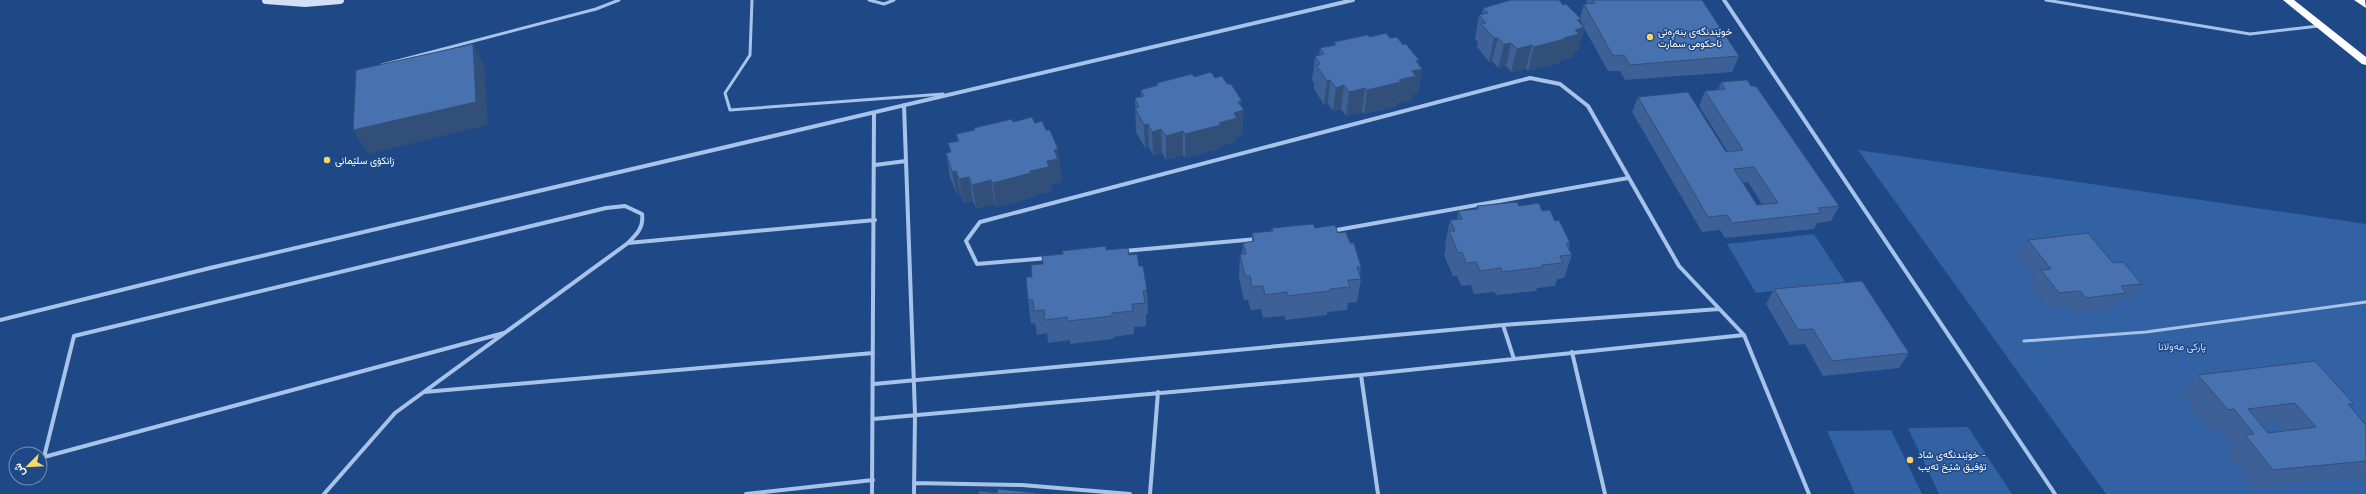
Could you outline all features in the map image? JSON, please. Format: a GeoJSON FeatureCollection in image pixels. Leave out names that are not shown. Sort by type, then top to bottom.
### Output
{"type":"FeatureCollection","features":[{"type":"Feature","properties":{"kind":"highway"},"geometry":{"type":"LineString","coordinates":[[2288,0],[2366,62]]}},
{"type":"Feature","properties":{"kind":"highway"},"geometry":{"type":"LineString","coordinates":[[2359,0],[2366,5]]}},
{"type":"Feature","properties":{"kind":"street"},"geometry":{"type":"LineString","coordinates":[[266,0],[305,2],[340,0]]}},
{"type":"Feature","properties":{"kind":"street"},"geometry":{"type":"LineString","coordinates":[[0,320],[210,268],[1353,0]]}},
{"type":"Feature","properties":{"kind":"street"},"geometry":{"type":"LineString","coordinates":[[1724,0],[2055,494]]}},
{"type":"Feature","properties":{"kind":"street"},"geometry":{"type":"LineString","coordinates":[[1056,257],[977,264],[966,241],[980,222],[1530,78],[1560,84],[1588,106],[1679,266],[1744,336],[1809,494]]}},
{"type":"Feature","properties":{"kind":"street"},"geometry":{"type":"LineString","coordinates":[[904,105],[915,414],[914,494]]}},
{"type":"Feature","properties":{"kind":"street"},"geometry":{"type":"LineString","coordinates":[[872,494],[875,220],[874,112]]}},
{"type":"Feature","properties":{"kind":"street"},"geometry":{"type":"LineString","coordinates":[[875,166],[906,161]]}},
{"type":"Feature","properties":{"kind":"street"},"geometry":{"type":"LineString","coordinates":[[1324,233],[1628,178]]}},
{"type":"Feature","properties":{"kind":"street"},"geometry":{"type":"LineString","coordinates":[[324,494],[395,413],[628,243],[639,234],[644,223],[642,214],[634,208],[621,205],[74,336],[44,457],[504,333]]}},
{"type":"Feature","properties":{"kind":"street"},"geometry":{"type":"LineString","coordinates":[[628,243],[875,220]]}},
{"type":"Feature","properties":{"kind":"street"},"geometry":{"type":"LineString","coordinates":[[1118,251],[1260,238]]}},
{"type":"Feature","properties":{"kind":"street"},"geometry":{"type":"LineString","coordinates":[[874,384],[1503,325],[1719,309]]}},
{"type":"Feature","properties":{"kind":"street"},"geometry":{"type":"LineString","coordinates":[[1503,325],[1514,359]]}},
{"type":"Feature","properties":{"kind":"street"},"geometry":{"type":"LineString","coordinates":[[873,419],[1158,392],[1360,375],[1572,352],[1744,336]]}},
{"type":"Feature","properties":{"kind":"street"},"geometry":{"type":"LineString","coordinates":[[1572,352],[1605,494]]}},
{"type":"Feature","properties":{"kind":"street"},"geometry":{"type":"LineString","coordinates":[[423,392],[873,353]]}},
{"type":"Feature","properties":{"kind":"street"},"geometry":{"type":"LineString","coordinates":[[1360,375],[1378,494]]}},
{"type":"Feature","properties":{"kind":"street"},"geometry":{"type":"LineString","coordinates":[[1150,494],[1158,392]]}},
{"type":"Feature","properties":{"kind":"street"},"geometry":{"type":"LineString","coordinates":[[746,494],[872,480]]}},
{"type":"Feature","properties":{"kind":"street"},"geometry":{"type":"LineString","coordinates":[[914,483],[1016,483],[1086,488],[1130,494]]}},
{"type":"Feature","properties":{"kind":"lane"},"geometry":{"type":"LineString","coordinates":[[379,65],[596,9],[619,0]]}},
{"type":"Feature","properties":{"kind":"lane"},"geometry":{"type":"LineString","coordinates":[[752,0],[750,55],[725,93],[730,110],[954,94]]}},
{"type":"Feature","properties":{"kind":"lane"},"geometry":{"type":"LineString","coordinates":[[869,0],[884,4],[894,0]]}},
{"type":"Feature","properties":{"kind":"lane"},"geometry":{"type":"LineString","coordinates":[[2046,0],[2250,34],[2321,26]]}},
{"type":"Feature","properties":{"kind":"lane"},"geometry":{"type":"LineString","coordinates":[[2024,340],[2146,332],[2366,302]]}},
{"type":"Feature","properties":{"kind":"green space","name":"پارکی مەولانا"},"geometry":{"type":"Polygon","coordinates":[[[1858,150],[2366,224],[2366,494],[2106,494],[1858,150]]]}},
{"type":"Feature","properties":{"kind":"green space"},"geometry":{"type":"Polygon","coordinates":[[[1814,234],[1846,283],[1756,293],[1727,244],[1814,234]]]}},
{"type":"Feature","properties":{"kind":"green space"},"geometry":{"type":"Polygon","coordinates":[[[1968,427],[2012,494],[1939,494],[1908,428],[1968,427]]]}},
{"type":"Feature","properties":{"kind":"green space"},"geometry":{"type":"Polygon","coordinates":[[[1891,430],[1922,494],[1855,494],[1827,431],[1891,430]]]}},
{"type":"Feature","properties":{"kind":"building"},"geometry":{"type":"Polygon","coordinates":[[[1511,0],[1559,0],[1563,5],[1566,4],[1581,19],[1577,20],[1584,27],[1575,30],[1579,34],[1564,38],[1565,39],[1534,47],[1532,45],[1517,49],[1511,43],[1504,44],[1498,38],[1494,38],[1481,24],[1486,23],[1479,15],[1488,13],[1483,8],[1511,0]]]}},
{"type":"Feature","properties":{"kind":"building","name":"خوێندنگەی بنەڕەتی ناحکومی سمارت"},"geometry":{"type":"Polygon","coordinates":[[[1593,0],[1702,0],[1739,56],[1630,65],[1624,55],[1613,56],[1584,4],[1595,3],[1593,0]]]}},
{"type":"Feature","properties":{"kind":"building"},"geometry":{"type":"Polygon","coordinates":[[[1386,33],[1390,38],[1397,37],[1403,45],[1406,44],[1419,60],[1416,61],[1422,69],[1412,71],[1416,76],[1399,80],[1401,82],[1367,90],[1365,88],[1349,92],[1344,85],[1336,88],[1330,80],[1327,81],[1316,65],[1320,64],[1315,56],[1324,54],[1320,48],[1336,45],[1334,42],[1367,35],[1370,37],[1386,33]]]}},
{"type":"Feature","properties":{"kind":"building"},"geometry":{"type":"Polygon","coordinates":[[[473,44],[476,102],[353,130],[356,70],[473,44]]]}},
{"type":"Feature","properties":{"kind":"building"},"geometry":{"type":"Polygon","coordinates":[[[1211,72],[1215,78],[1222,76],[1227,84],[1231,84],[1242,101],[1238,102],[1244,110],[1234,113],[1237,118],[1219,123],[1221,125],[1185,134],[1183,131],[1166,136],[1161,129],[1152,132],[1148,124],[1144,125],[1135,108],[1139,107],[1135,98],[1144,96],[1141,90],[1158,85],[1157,83],[1192,74],[1194,77],[1211,72]]]}},
{"type":"Feature","properties":{"kind":"building"},"geometry":{"type":"Polygon","coordinates":[[[1747,80],[1751,86],[1756,86],[1839,206],[1818,208],[1821,213],[1732,223],[1727,215],[1708,217],[1638,97],[1688,92],[1726,152],[1743,150],[1705,91],[1725,89],[1721,82],[1747,80]],[[1754,167],[1734,169],[1757,205],[1778,203],[1754,167]]]}},
{"type":"Feature","properties":{"kind":"building"},"geometry":{"type":"Polygon","coordinates":[[[1032,117],[1035,123],[1042,121],[1046,130],[1050,130],[1058,149],[1054,150],[1058,159],[1047,161],[1049,167],[1030,171],[1031,173],[993,183],[991,180],[972,185],[969,177],[959,179],[956,171],[952,172],[946,153],[951,152],[948,143],[959,141],[956,134],[1012,119],[1013,122],[1032,117]]]}},
{"type":"Feature","properties":{"kind":"building"},"geometry":{"type":"Polygon","coordinates":[[[1517,202],[1519,206],[1539,203],[1542,211],[1550,210],[1555,221],[1559,220],[1570,243],[1566,244],[1572,255],[1560,256],[1563,263],[1502,272],[1501,268],[1480,271],[1476,262],[1466,263],[1462,252],[1458,253],[1449,231],[1455,231],[1450,220],[1462,219],[1458,211],[1478,209],[1477,206],[1517,202]]]}},
{"type":"Feature","properties":{"kind":"building"},"geometry":{"type":"Polygon","coordinates":[[[1313,224],[1315,228],[1335,225],[1338,233],[1346,232],[1350,243],[1354,243],[1361,267],[1357,267],[1361,279],[1348,280],[1350,287],[1287,296],[1287,292],[1265,295],[1263,286],[1252,287],[1250,276],[1245,276],[1240,254],[1246,254],[1243,243],[1254,241],[1252,233],[1273,231],[1272,228],[1313,224]]]}},
{"type":"Feature","properties":{"kind":"building"},"geometry":{"type":"Polygon","coordinates":[[[2088,233],[2113,263],[2123,262],[2142,284],[2121,286],[2126,293],[2086,298],[2080,291],[2059,293],[2041,270],[2051,269],[2028,240],[2088,233]]]}},
{"type":"Feature","properties":{"kind":"building"},"geometry":{"type":"Polygon","coordinates":[[[1106,246],[1106,250],[1128,248],[1129,255],[1137,254],[1139,266],[1143,266],[1147,290],[1143,291],[1145,303],[1132,304],[1133,311],[1112,313],[1112,316],[1068,321],[1067,317],[1045,320],[1044,310],[1034,311],[1033,300],[1028,300],[1026,277],[1032,277],[1031,265],[1043,264],[1042,256],[1063,254],[1062,251],[1106,246]]]}},
{"type":"Feature","properties":{"kind":"building"},"geometry":{"type":"Polygon","coordinates":[[[1862,281],[1909,353],[1832,361],[1813,329],[1798,330],[1774,289],[1862,281]]]}},
{"type":"Feature","properties":{"kind":"building"},"geometry":{"type":"Polygon","coordinates":[[[2315,361],[2354,404],[2348,404],[2366,424],[2366,461],[2273,470],[2245,435],[2254,434],[2234,409],[2228,410],[2198,375],[2315,361]],[[2295,403],[2248,409],[2268,433],[2316,427],[2295,403]]]}},
{"type":"Feature","properties":{"kind":"building"},"geometry":{"type":"Polygon","coordinates":[[[998,489],[1036,494],[978,494],[979,491],[997,493],[998,489]]]}},
{"type":"Feature","properties":{"kind":"place","name":"خوێندنگەی بنەڕەتی ناحکومی سمارت"},"geometry":{"type":"Point","coordinates":[1650,37]}},
{"type":"Feature","properties":{"kind":"place","name":"زانکۆی سلێمانی"},"geometry":{"type":"Point","coordinates":[327,160]}},
{"type":"Feature","properties":{"kind":"place","name":"خوێندنگەی شاد - تۆفیق شێخ تەیب"},"geometry":{"type":"Point","coordinates":[1910,460]}}]}
